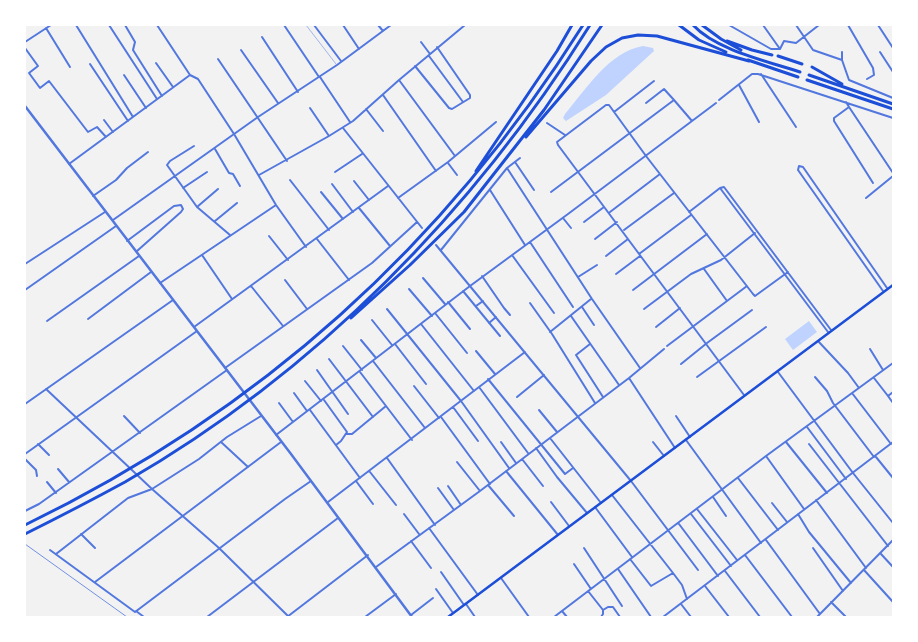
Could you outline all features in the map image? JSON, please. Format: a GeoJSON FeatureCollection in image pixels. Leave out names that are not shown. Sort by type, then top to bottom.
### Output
{"type":"FeatureCollection","features":[{"type":"Feature","properties":{"kind":"highway"},"geometry":{"type":"LineString","coordinates":[[467,184],[552,59],[572,25]]}},
{"type":"Feature","properties":{"kind":"highway"},"geometry":{"type":"LineString","coordinates":[[25,525],[155,454],[241,396],[344,313],[429,227],[467,184],[524,112],[583,25]]}},
{"type":"Feature","properties":{"kind":"highway"},"geometry":{"type":"LineString","coordinates":[[319,344],[392,277],[468,194],[530,116],[590,25]]}},
{"type":"Feature","properties":{"kind":"highway"},"geometry":{"type":"LineString","coordinates":[[500,167],[544,110],[602,25]]}},
{"type":"Feature","properties":{"kind":"highway"},"geometry":{"type":"LineString","coordinates":[[679,25],[707,44],[798,77]]}},
{"type":"Feature","properties":{"kind":"highway"},"geometry":{"type":"LineString","coordinates":[[693,25],[713,41],[800,72]]}},
{"type":"Feature","properties":{"kind":"highway"},"geometry":{"type":"LineString","coordinates":[[702,25],[730,45],[766,60]]}},
{"type":"Feature","properties":{"kind":"highway"},"geometry":{"type":"LineString","coordinates":[[709,31],[746,49],[772,55]]}},
{"type":"Feature","properties":{"kind":"highway"},"geometry":{"type":"LineString","coordinates":[[25,534],[125,482],[168,455],[244,403],[358,312],[453,224],[591,61],[606,47],[622,38],[638,35],[657,36],[749,60]]}},
{"type":"Feature","properties":{"kind":"highway"},"geometry":{"type":"LineString","coordinates":[[778,56],[802,64]]}},
{"type":"Feature","properties":{"kind":"highway"},"geometry":{"type":"LineString","coordinates":[[812,67],[854,90]]}},
{"type":"Feature","properties":{"kind":"highway"},"geometry":{"type":"LineString","coordinates":[[809,75],[893,104]]}},
{"type":"Feature","properties":{"kind":"highway"},"geometry":{"type":"LineString","coordinates":[[808,80],[893,109]]}},
{"type":"Feature","properties":{"kind":"main road"},"geometry":{"type":"LineString","coordinates":[[448,617],[893,285]]}},
{"type":"Feature","properties":{"kind":"street"},"geometry":{"type":"LineString","coordinates":[[25,42],[51,25]]}},
{"type":"Feature","properties":{"kind":"street"},"geometry":{"type":"LineString","coordinates":[[76,25],[133,117]]}},
{"type":"Feature","properties":{"kind":"street"},"geometry":{"type":"LineString","coordinates":[[109,25],[157,99]]}},
{"type":"Feature","properties":{"kind":"street"},"geometry":{"type":"LineString","coordinates":[[125,25],[135,42],[133,50],[162,96]]}},
{"type":"Feature","properties":{"kind":"street"},"geometry":{"type":"LineString","coordinates":[[157,25],[190,75],[198,79],[234,134],[276,205],[306,246]]}},
{"type":"Feature","properties":{"kind":"street"},"geometry":{"type":"LineString","coordinates":[[284,25],[350,122]]}},
{"type":"Feature","properties":{"kind":"street"},"geometry":{"type":"LineString","coordinates":[[314,25],[342,62]]}},
{"type":"Feature","properties":{"kind":"street"},"geometry":{"type":"LineString","coordinates":[[343,25],[359,49]]}},
{"type":"Feature","properties":{"kind":"street"},"geometry":{"type":"LineString","coordinates":[[378,25],[383,31]]}},
{"type":"Feature","properties":{"kind":"street"},"geometry":{"type":"LineString","coordinates":[[111,221],[258,117],[342,62],[391,25]]}},
{"type":"Feature","properties":{"kind":"street"},"geometry":{"type":"LineString","coordinates":[[259,175],[287,161],[342,128],[465,25]]}},
{"type":"Feature","properties":{"kind":"street"},"geometry":{"type":"LineString","coordinates":[[729,25],[770,49],[780,49]]}},
{"type":"Feature","properties":{"kind":"street"},"geometry":{"type":"LineString","coordinates":[[762,25],[780,49]]}},
{"type":"Feature","properties":{"kind":"street"},"geometry":{"type":"LineString","coordinates":[[796,25],[813,50],[842,60]]}},
{"type":"Feature","properties":{"kind":"street"},"geometry":{"type":"LineString","coordinates":[[780,49],[785,40],[796,43],[819,25]]}},
{"type":"Feature","properties":{"kind":"street"},"geometry":{"type":"LineString","coordinates":[[848,25],[874,68],[874,75],[867,79]]}},
{"type":"Feature","properties":{"kind":"street"},"geometry":{"type":"LineString","coordinates":[[878,25],[893,48]]}},
{"type":"Feature","properties":{"kind":"street"},"geometry":{"type":"LineString","coordinates":[[46,28],[70,67]]}},
{"type":"Feature","properties":{"kind":"street"},"geometry":{"type":"LineString","coordinates":[[262,37],[298,92]]}},
{"type":"Feature","properties":{"kind":"street"},"geometry":{"type":"LineString","coordinates":[[421,42],[463,102]]}},
{"type":"Feature","properties":{"kind":"street"},"geometry":{"type":"LineString","coordinates":[[415,66],[449,108],[470,98],[470,94],[438,47]]}},
{"type":"Feature","properties":{"kind":"street"},"geometry":{"type":"LineString","coordinates":[[25,48],[38,66],[29,73],[40,88],[49,81],[88,132],[97,127],[106,137]]}},
{"type":"Feature","properties":{"kind":"street"},"geometry":{"type":"LineString","coordinates":[[241,50],[278,104]]}},
{"type":"Feature","properties":{"kind":"street"},"geometry":{"type":"LineString","coordinates":[[842,52],[842,60],[847,77],[850,80],[893,98]]}},
{"type":"Feature","properties":{"kind":"street"},"geometry":{"type":"LineString","coordinates":[[880,52],[893,72]]}},
{"type":"Feature","properties":{"kind":"street"},"geometry":{"type":"LineString","coordinates":[[218,59],[287,161]]}},
{"type":"Feature","properties":{"kind":"street"},"geometry":{"type":"LineString","coordinates":[[156,62],[173,88]]}},
{"type":"Feature","properties":{"kind":"street"},"geometry":{"type":"LineString","coordinates":[[90,64],[128,121]]}},
{"type":"Feature","properties":{"kind":"street"},"geometry":{"type":"LineString","coordinates":[[99,78],[106,73]]}},
{"type":"Feature","properties":{"kind":"street"},"geometry":{"type":"LineString","coordinates":[[719,100],[754,74],[761,74],[893,118]]}},
{"type":"Feature","properties":{"kind":"street"},"geometry":{"type":"LineString","coordinates":[[761,74],[796,126]]}},
{"type":"Feature","properties":{"kind":"street"},"geometry":{"type":"LineString","coordinates":[[124,75],[146,108]]}},
{"type":"Feature","properties":{"kind":"street"},"geometry":{"type":"LineString","coordinates":[[69,164],[190,75]]}},
{"type":"Feature","properties":{"kind":"street"},"geometry":{"type":"LineString","coordinates":[[399,80],[455,156]]}},
{"type":"Feature","properties":{"kind":"street"},"geometry":{"type":"LineString","coordinates":[[614,112],[654,81]]}},
{"type":"Feature","properties":{"kind":"street"},"geometry":{"type":"LineString","coordinates":[[739,84],[759,122]]}},
{"type":"Feature","properties":{"kind":"street"},"geometry":{"type":"LineString","coordinates":[[646,103],[664,90],[692,121]]}},
{"type":"Feature","properties":{"kind":"street"},"geometry":{"type":"LineString","coordinates":[[382,94],[436,171]]}},
{"type":"Feature","properties":{"kind":"street"},"geometry":{"type":"LineString","coordinates":[[550,192],[674,100]]}},
{"type":"Feature","properties":{"kind":"street"},"geometry":{"type":"LineString","coordinates":[[846,102],[893,175],[866,198]]}},
{"type":"Feature","properties":{"kind":"street"},"geometry":{"type":"LineString","coordinates":[[276,435],[482,276],[547,230],[716,103]]}},
{"type":"Feature","properties":{"kind":"street"},"geometry":{"type":"LineString","coordinates":[[745,396],[557,143],[606,105],[609,105],[674,193],[755,296],[786,273]]}},
{"type":"Feature","properties":{"kind":"street"},"geometry":{"type":"LineString","coordinates":[[25,106],[111,221],[328,502],[412,616],[433,598]]}},
{"type":"Feature","properties":{"kind":"street"},"geometry":{"type":"LineString","coordinates":[[849,106],[834,118],[834,121],[874,183]]}},
{"type":"Feature","properties":{"kind":"street"},"geometry":{"type":"LineString","coordinates":[[310,108],[329,136]]}},
{"type":"Feature","properties":{"kind":"street"},"geometry":{"type":"LineString","coordinates":[[366,109],[383,131]]}},
{"type":"Feature","properties":{"kind":"street"},"geometry":{"type":"LineString","coordinates":[[104,120],[113,132]]}},
{"type":"Feature","properties":{"kind":"street"},"geometry":{"type":"LineString","coordinates":[[398,198],[448,162],[496,122]]}},
{"type":"Feature","properties":{"kind":"street"},"geometry":{"type":"LineString","coordinates":[[547,122],[565,135]]}},
{"type":"Feature","properties":{"kind":"street"},"geometry":{"type":"LineString","coordinates":[[342,128],[422,228]]}},
{"type":"Feature","properties":{"kind":"street"},"geometry":{"type":"LineString","coordinates":[[194,146],[168,163],[168,167],[197,207],[230,236]]}},
{"type":"Feature","properties":{"kind":"street"},"geometry":{"type":"LineString","coordinates":[[215,149],[229,173],[233,174],[240,186]]}},
{"type":"Feature","properties":{"kind":"street"},"geometry":{"type":"LineString","coordinates":[[93,196],[116,180],[127,168],[148,152]]}},
{"type":"Feature","properties":{"kind":"street"},"geometry":{"type":"LineString","coordinates":[[335,172],[362,154]]}},
{"type":"Feature","properties":{"kind":"street"},"geometry":{"type":"LineString","coordinates":[[440,251],[507,168],[520,158]]}},
{"type":"Feature","properties":{"kind":"street"},"geometry":{"type":"LineString","coordinates":[[448,162],[457,175]]}},
{"type":"Feature","properties":{"kind":"street"},"geometry":{"type":"LineString","coordinates":[[515,162],[534,190]]}},
{"type":"Feature","properties":{"kind":"street"},"geometry":{"type":"LineString","coordinates":[[884,292],[798,170],[799,166],[803,167],[888,289]]}},
{"type":"Feature","properties":{"kind":"street"},"geometry":{"type":"LineString","coordinates":[[507,168],[592,299],[641,368]]}},
{"type":"Feature","properties":{"kind":"street"},"geometry":{"type":"LineString","coordinates":[[183,188],[207,172]]}},
{"type":"Feature","properties":{"kind":"street"},"geometry":{"type":"LineString","coordinates":[[610,212],[660,174]]}},
{"type":"Feature","properties":{"kind":"street"},"geometry":{"type":"LineString","coordinates":[[290,180],[329,230]]}},
{"type":"Feature","properties":{"kind":"street"},"geometry":{"type":"LineString","coordinates":[[354,181],[369,200]]}},
{"type":"Feature","properties":{"kind":"street"},"geometry":{"type":"LineString","coordinates":[[332,184],[353,212]]}},
{"type":"Feature","properties":{"kind":"street"},"geometry":{"type":"LineString","coordinates":[[194,327],[388,186]]}},
{"type":"Feature","properties":{"kind":"street"},"geometry":{"type":"LineString","coordinates":[[616,274],[720,188],[740,211],[830,332]]}},
{"type":"Feature","properties":{"kind":"street"},"geometry":{"type":"LineString","coordinates":[[197,207],[218,190]]}},
{"type":"Feature","properties":{"kind":"street"},"geometry":{"type":"LineString","coordinates":[[490,190],[526,245]]}},
{"type":"Feature","properties":{"kind":"street"},"geometry":{"type":"LineString","coordinates":[[321,192],[343,219]]}},
{"type":"Feature","properties":{"kind":"street"},"geometry":{"type":"LineString","coordinates":[[623,231],[674,193]]}},
{"type":"Feature","properties":{"kind":"street"},"geometry":{"type":"LineString","coordinates":[[215,221],[237,203]]}},
{"type":"Feature","properties":{"kind":"street"},"geometry":{"type":"LineString","coordinates":[[127,241],[174,206],[181,205],[183,209],[181,212],[136,252]]}},
{"type":"Feature","properties":{"kind":"street"},"geometry":{"type":"LineString","coordinates":[[160,283],[276,205]]}},
{"type":"Feature","properties":{"kind":"street"},"geometry":{"type":"LineString","coordinates":[[584,222],[605,206]]}},
{"type":"Feature","properties":{"kind":"street"},"geometry":{"type":"LineString","coordinates":[[359,208],[390,246]]}},
{"type":"Feature","properties":{"kind":"street"},"geometry":{"type":"LineString","coordinates":[[828,211],[832,208]]}},
{"type":"Feature","properties":{"kind":"street"},"geometry":{"type":"LineString","coordinates":[[25,264],[105,212]]}},
{"type":"Feature","properties":{"kind":"street"},"geometry":{"type":"LineString","coordinates":[[831,216],[835,213]]}},
{"type":"Feature","properties":{"kind":"street"},"geometry":{"type":"LineString","coordinates":[[563,218],[571,228]]}},
{"type":"Feature","properties":{"kind":"street"},"geometry":{"type":"LineString","coordinates":[[25,511],[56,493],[283,326],[349,280],[417,222]]}},
{"type":"Feature","properties":{"kind":"street"},"geometry":{"type":"LineString","coordinates":[[595,239],[617,222]]}},
{"type":"Feature","properties":{"kind":"street"},"geometry":{"type":"LineString","coordinates":[[25,290],[116,226]]}},
{"type":"Feature","properties":{"kind":"street"},"geometry":{"type":"LineString","coordinates":[[644,309],[690,274],[725,258],[756,232]]}},
{"type":"Feature","properties":{"kind":"street"},"geometry":{"type":"LineString","coordinates":[[634,290],[707,234]]}},
{"type":"Feature","properties":{"kind":"street"},"geometry":{"type":"LineString","coordinates":[[269,236],[288,260]]}},
{"type":"Feature","properties":{"kind":"street"},"geometry":{"type":"LineString","coordinates":[[317,239],[349,280]]}},
{"type":"Feature","properties":{"kind":"street"},"geometry":{"type":"LineString","coordinates":[[606,256],[628,239]]}},
{"type":"Feature","properties":{"kind":"street"},"geometry":{"type":"LineString","coordinates":[[530,242],[573,307]]}},
{"type":"Feature","properties":{"kind":"street"},"geometry":{"type":"LineString","coordinates":[[436,245],[631,481],[698,570]]}},
{"type":"Feature","properties":{"kind":"street"},"geometry":{"type":"LineString","coordinates":[[202,255],[232,299]]}},
{"type":"Feature","properties":{"kind":"street"},"geometry":{"type":"LineString","coordinates":[[512,255],[554,313]]}},
{"type":"Feature","properties":{"kind":"street"},"geometry":{"type":"LineString","coordinates":[[47,321],[139,256]]}},
{"type":"Feature","properties":{"kind":"street"},"geometry":{"type":"LineString","coordinates":[[578,277],[597,265]]}},
{"type":"Feature","properties":{"kind":"street"},"geometry":{"type":"LineString","coordinates":[[704,269],[727,301]]}},
{"type":"Feature","properties":{"kind":"street"},"geometry":{"type":"LineString","coordinates":[[871,273],[875,270]]}},
{"type":"Feature","properties":{"kind":"street"},"geometry":{"type":"LineString","coordinates":[[88,319],[151,272]]}},
{"type":"Feature","properties":{"kind":"street"},"geometry":{"type":"LineString","coordinates":[[482,276],[510,315]]}},
{"type":"Feature","properties":{"kind":"street"},"geometry":{"type":"LineString","coordinates":[[423,278],[470,330]]}},
{"type":"Feature","properties":{"kind":"street"},"geometry":{"type":"LineString","coordinates":[[286,280],[307,309]]}},
{"type":"Feature","properties":{"kind":"street"},"geometry":{"type":"LineString","coordinates":[[251,286],[283,326]]}},
{"type":"Feature","properties":{"kind":"street"},"geometry":{"type":"LineString","coordinates":[[667,346],[746,286]]}},
{"type":"Feature","properties":{"kind":"street"},"geometry":{"type":"LineString","coordinates":[[409,289],[432,316]]}},
{"type":"Feature","properties":{"kind":"street"},"geometry":{"type":"LineString","coordinates":[[463,291],[500,336]]}},
{"type":"Feature","properties":{"kind":"street"},"geometry":{"type":"LineString","coordinates":[[550,332],[592,299]]}},
{"type":"Feature","properties":{"kind":"street"},"geometry":{"type":"LineString","coordinates":[[25,404],[173,300]]}},
{"type":"Feature","properties":{"kind":"street"},"geometry":{"type":"LineString","coordinates":[[476,306],[483,301]]}},
{"type":"Feature","properties":{"kind":"street"},"geometry":{"type":"LineString","coordinates":[[530,303],[595,403]]}},
{"type":"Feature","properties":{"kind":"street"},"geometry":{"type":"LineString","coordinates":[[582,307],[594,325]]}},
{"type":"Feature","properties":{"kind":"street"},"geometry":{"type":"LineString","coordinates":[[656,327],[680,308]]}},
{"type":"Feature","properties":{"kind":"street"},"geometry":{"type":"LineString","coordinates":[[387,309],[461,402],[509,468]]}},
{"type":"Feature","properties":{"kind":"street"},"geometry":{"type":"LineString","coordinates":[[681,364],[752,310]]}},
{"type":"Feature","properties":{"kind":"street"},"geometry":{"type":"LineString","coordinates":[[435,313],[467,354]]}},
{"type":"Feature","properties":{"kind":"street"},"geometry":{"type":"LineString","coordinates":[[570,316],[619,386]]}},
{"type":"Feature","properties":{"kind":"street"},"geometry":{"type":"LineString","coordinates":[[489,323],[496,317]]}},
{"type":"Feature","properties":{"kind":"street"},"geometry":{"type":"LineString","coordinates":[[372,320],[426,384]]}},
{"type":"Feature","properties":{"kind":"street"},"geometry":{"type":"LineString","coordinates":[[421,324],[474,391]]}},
{"type":"Feature","properties":{"kind":"street"},"geometry":{"type":"LineString","coordinates":[[697,377],[766,327]]}},
{"type":"Feature","properties":{"kind":"street"},"geometry":{"type":"LineString","coordinates":[[25,454],[197,331]]}},
{"type":"Feature","properties":{"kind":"street"},"geometry":{"type":"LineString","coordinates":[[362,340],[376,358]]}},
{"type":"Feature","properties":{"kind":"street"},"geometry":{"type":"LineString","coordinates":[[818,340],[859,388]]}},
{"type":"Feature","properties":{"kind":"street"},"geometry":{"type":"LineString","coordinates":[[590,344],[576,355],[603,397]]}},
{"type":"Feature","properties":{"kind":"street"},"geometry":{"type":"LineString","coordinates":[[343,346],[412,440]]}},
{"type":"Feature","properties":{"kind":"street"},"geometry":{"type":"LineString","coordinates":[[376,567],[435,525],[619,386],[664,349]]}},
{"type":"Feature","properties":{"kind":"street"},"geometry":{"type":"LineString","coordinates":[[870,349],[883,370]]}},
{"type":"Feature","properties":{"kind":"street"},"geometry":{"type":"LineString","coordinates":[[476,351],[495,374]]}},
{"type":"Feature","properties":{"kind":"street"},"geometry":{"type":"LineString","coordinates":[[328,502],[370,472],[525,352]]}},
{"type":"Feature","properties":{"kind":"street"},"geometry":{"type":"LineString","coordinates":[[329,359],[373,417]]}},
{"type":"Feature","properties":{"kind":"street"},"geometry":{"type":"LineString","coordinates":[[373,360],[425,429]]}},
{"type":"Feature","properties":{"kind":"street"},"geometry":{"type":"LineString","coordinates":[[554,617],[766,456],[893,363]]}},
{"type":"Feature","properties":{"kind":"street"},"geometry":{"type":"LineString","coordinates":[[318,370],[348,414]]}},
{"type":"Feature","properties":{"kind":"street"},"geometry":{"type":"LineString","coordinates":[[778,371],[853,473],[893,523]]}},
{"type":"Feature","properties":{"kind":"street"},"geometry":{"type":"LineString","coordinates":[[517,397],[544,375]]}},
{"type":"Feature","properties":{"kind":"street"},"geometry":{"type":"LineString","coordinates":[[815,377],[827,391],[835,406],[893,478]]}},
{"type":"Feature","properties":{"kind":"street"},"geometry":{"type":"LineString","coordinates":[[629,378],[675,448]]}},
{"type":"Feature","properties":{"kind":"street"},"geometry":{"type":"LineString","coordinates":[[873,378],[893,403]]}},
{"type":"Feature","properties":{"kind":"street"},"geometry":{"type":"LineString","coordinates":[[488,379],[542,443],[565,474],[573,468]]}},
{"type":"Feature","properties":{"kind":"street"},"geometry":{"type":"LineString","coordinates":[[305,381],[345,429],[346,434]]}},
{"type":"Feature","properties":{"kind":"street"},"geometry":{"type":"LineString","coordinates":[[414,386],[514,516]]}},
{"type":"Feature","properties":{"kind":"street"},"geometry":{"type":"LineString","coordinates":[[479,387],[529,454]]}},
{"type":"Feature","properties":{"kind":"street"},"geometry":{"type":"LineString","coordinates":[[46,389],[152,489],[219,548],[288,617],[368,555]]}},
{"type":"Feature","properties":{"kind":"street"},"geometry":{"type":"LineString","coordinates":[[888,396],[893,392]]}},
{"type":"Feature","properties":{"kind":"street"},"geometry":{"type":"LineString","coordinates":[[294,393],[360,478]]}},
{"type":"Feature","properties":{"kind":"street"},"geometry":{"type":"LineString","coordinates":[[663,617],[667,616],[892,443],[852,393]]}},
{"type":"Feature","properties":{"kind":"street"},"geometry":{"type":"LineString","coordinates":[[279,403],[293,422]]}},
{"type":"Feature","properties":{"kind":"street"},"geometry":{"type":"LineString","coordinates":[[336,445],[346,434],[352,434],[387,406]]}},
{"type":"Feature","properties":{"kind":"street"},"geometry":{"type":"LineString","coordinates":[[453,407],[478,441]]}},
{"type":"Feature","properties":{"kind":"street"},"geometry":{"type":"LineString","coordinates":[[539,410],[557,432]]}},
{"type":"Feature","properties":{"kind":"street"},"geometry":{"type":"LineString","coordinates":[[124,416],[140,433]]}},
{"type":"Feature","properties":{"kind":"street"},"geometry":{"type":"LineString","coordinates":[[56,554],[128,498],[152,489],[261,416]]}},
{"type":"Feature","properties":{"kind":"street"},"geometry":{"type":"LineString","coordinates":[[676,416],[690,437]]}},
{"type":"Feature","properties":{"kind":"street"},"geometry":{"type":"LineString","coordinates":[[807,426],[846,479]]}},
{"type":"Feature","properties":{"kind":"street"},"geometry":{"type":"LineString","coordinates":[[550,438],[601,503]]}},
{"type":"Feature","properties":{"kind":"street"},"geometry":{"type":"LineString","coordinates":[[686,440],[761,543]]}},
{"type":"Feature","properties":{"kind":"street"},"geometry":{"type":"LineString","coordinates":[[221,442],[248,467]]}},
{"type":"Feature","properties":{"kind":"street"},"geometry":{"type":"LineString","coordinates":[[95,582],[282,442]]}},
{"type":"Feature","properties":{"kind":"street"},"geometry":{"type":"LineString","coordinates":[[501,442],[516,463]]}},
{"type":"Feature","properties":{"kind":"street"},"geometry":{"type":"LineString","coordinates":[[654,442],[664,456]]}},
{"type":"Feature","properties":{"kind":"street"},"geometry":{"type":"LineString","coordinates":[[786,442],[826,493]]}},
{"type":"Feature","properties":{"kind":"street"},"geometry":{"type":"LineString","coordinates":[[38,444],[49,455]]}},
{"type":"Feature","properties":{"kind":"street"},"geometry":{"type":"LineString","coordinates":[[809,444],[888,546]]}},
{"type":"Feature","properties":{"kind":"street"},"geometry":{"type":"LineString","coordinates":[[536,448],[587,514]]}},
{"type":"Feature","properties":{"kind":"street"},"geometry":{"type":"LineString","coordinates":[[766,456],[804,509]]}},
{"type":"Feature","properties":{"kind":"street"},"geometry":{"type":"LineString","coordinates":[[387,458],[435,525]]}},
{"type":"Feature","properties":{"kind":"street"},"geometry":{"type":"LineString","coordinates":[[25,459],[36,470],[37,476]]}},
{"type":"Feature","properties":{"kind":"street"},"geometry":{"type":"LineString","coordinates":[[522,459],[543,486]]}},
{"type":"Feature","properties":{"kind":"street"},"geometry":{"type":"LineString","coordinates":[[456,462],[480,491]]}},
{"type":"Feature","properties":{"kind":"street"},"geometry":{"type":"LineString","coordinates":[[58,469],[70,482]]}},
{"type":"Feature","properties":{"kind":"street"},"geometry":{"type":"LineString","coordinates":[[506,471],[558,535]]}},
{"type":"Feature","properties":{"kind":"street"},"geometry":{"type":"LineString","coordinates":[[370,472],[396,505]]}},
{"type":"Feature","properties":{"kind":"street"},"geometry":{"type":"LineString","coordinates":[[738,478],[778,530]]}},
{"type":"Feature","properties":{"kind":"street"},"geometry":{"type":"LineString","coordinates":[[136,611],[311,481]]}},
{"type":"Feature","properties":{"kind":"street"},"geometry":{"type":"LineString","coordinates":[[47,482],[56,493]]}},
{"type":"Feature","properties":{"kind":"street"},"geometry":{"type":"LineString","coordinates":[[356,482],[373,504]]}},
{"type":"Feature","properties":{"kind":"street"},"geometry":{"type":"LineString","coordinates":[[448,486],[461,505]]}},
{"type":"Feature","properties":{"kind":"street"},"geometry":{"type":"LineString","coordinates":[[438,488],[454,510]]}},
{"type":"Feature","properties":{"kind":"street"},"geometry":{"type":"LineString","coordinates":[[612,495],[682,585],[687,599]]}},
{"type":"Feature","properties":{"kind":"street"},"geometry":{"type":"LineString","coordinates":[[713,497],[726,516]]}},
{"type":"Feature","properties":{"kind":"street"},"geometry":{"type":"LineString","coordinates":[[816,500],[865,569],[893,602]]}},
{"type":"Feature","properties":{"kind":"street"},"geometry":{"type":"LineString","coordinates":[[551,502],[570,526]]}},
{"type":"Feature","properties":{"kind":"street"},"geometry":{"type":"LineString","coordinates":[[772,503],[787,522]]}},
{"type":"Feature","properties":{"kind":"street"},"geometry":{"type":"LineString","coordinates":[[595,507],[651,586],[673,573]]}},
{"type":"Feature","properties":{"kind":"street"},"geometry":{"type":"LineString","coordinates":[[696,509],[737,561]]}},
{"type":"Feature","properties":{"kind":"street"},"geometry":{"type":"LineString","coordinates":[[691,513],[731,566]]}},
{"type":"Feature","properties":{"kind":"street"},"geometry":{"type":"LineString","coordinates":[[404,514],[419,535]]}},
{"type":"Feature","properties":{"kind":"street"},"geometry":{"type":"LineString","coordinates":[[798,514],[809,532],[851,582]]}},
{"type":"Feature","properties":{"kind":"street"},"geometry":{"type":"LineString","coordinates":[[206,617],[338,518]]}},
{"type":"Feature","properties":{"kind":"street"},"geometry":{"type":"LineString","coordinates":[[678,523],[718,576]]}},
{"type":"Feature","properties":{"kind":"street"},"geometry":{"type":"LineString","coordinates":[[429,528],[478,595]]}},
{"type":"Feature","properties":{"kind":"street"},"geometry":{"type":"LineString","coordinates":[[80,534],[96,548]]}},
{"type":"Feature","properties":{"kind":"street"},"geometry":{"type":"LineString","coordinates":[[766,540],[820,614]]}},
{"type":"Feature","properties":{"kind":"street"},"geometry":{"type":"LineString","coordinates":[[817,617],[893,540]]}},
{"type":"Feature","properties":{"kind":"street"},"geometry":{"type":"LineString","coordinates":[[410,542],[431,568]]}},
{"type":"Feature","properties":{"kind":"street"},"geometry":{"type":"LineString","coordinates":[[584,548],[622,606]]}},
{"type":"Feature","properties":{"kind":"street"},"geometry":{"type":"LineString","coordinates":[[813,548],[843,590]]}},
{"type":"Feature","properties":{"kind":"street"},"geometry":{"type":"LineString","coordinates":[[50,550],[119,599],[132,611],[136,611],[144,617]]}},
{"type":"Feature","properties":{"kind":"street"},"geometry":{"type":"LineString","coordinates":[[820,557],[826,552]]}},
{"type":"Feature","properties":{"kind":"street"},"geometry":{"type":"LineString","coordinates":[[880,553],[893,567]]}},
{"type":"Feature","properties":{"kind":"street"},"geometry":{"type":"LineString","coordinates":[[745,555],[792,617]]}},
{"type":"Feature","properties":{"kind":"street"},"geometry":{"type":"LineString","coordinates":[[574,564],[591,589]]}},
{"type":"Feature","properties":{"kind":"street"},"geometry":{"type":"LineString","coordinates":[[618,569],[651,617]]}},
{"type":"Feature","properties":{"kind":"street"},"geometry":{"type":"LineString","coordinates":[[725,570],[760,617]]}},
{"type":"Feature","properties":{"kind":"street"},"geometry":{"type":"LineString","coordinates":[[442,572],[475,617]]}},
{"type":"Feature","properties":{"kind":"street"},"geometry":{"type":"LineString","coordinates":[[501,578],[529,617]]}},
{"type":"Feature","properties":{"kind":"street"},"geometry":{"type":"LineString","coordinates":[[705,586],[729,617]]}},
{"type":"Feature","properties":{"kind":"street"},"geometry":{"type":"LineString","coordinates":[[436,589],[453,613]]}},
{"type":"Feature","properties":{"kind":"street"},"geometry":{"type":"LineString","coordinates":[[588,591],[603,610],[601,617]]}},
{"type":"Feature","properties":{"kind":"street"},"geometry":{"type":"LineString","coordinates":[[365,617],[396,594]]}},
{"type":"Feature","properties":{"kind":"street"},"geometry":{"type":"LineString","coordinates":[[832,602],[846,617]]}},
{"type":"Feature","properties":{"kind":"street"},"geometry":{"type":"LineString","coordinates":[[681,604],[691,617]]}},
{"type":"Feature","properties":{"kind":"street"},"geometry":{"type":"LineString","coordinates":[[603,610],[611,607],[620,617]]}},
{"type":"Feature","properties":{"kind":"street"},"geometry":{"type":"LineString","coordinates":[[562,611],[567,617]]}},
{"type":"Feature","properties":{"kind":"lane"},"geometry":{"type":"LineString","coordinates":[[306,25],[337,65]]}},
{"type":"Feature","properties":{"kind":"water"},"geometry":{"type":"Polygon","coordinates":[[[643,46],[653,48],[654,51],[606,95],[566,121],[563,118],[590,83],[609,63],[631,50],[643,46]]]}},
{"type":"Feature","properties":{"kind":"water"},"geometry":{"type":"Polygon","coordinates":[[[809,321],[817,332],[793,350],[785,339],[809,321]]]}},
{"type":"Feature","properties":{"kind":"railway"},"geometry":{"type":"LineString","coordinates":[[25,544],[127,617]]}}]}
